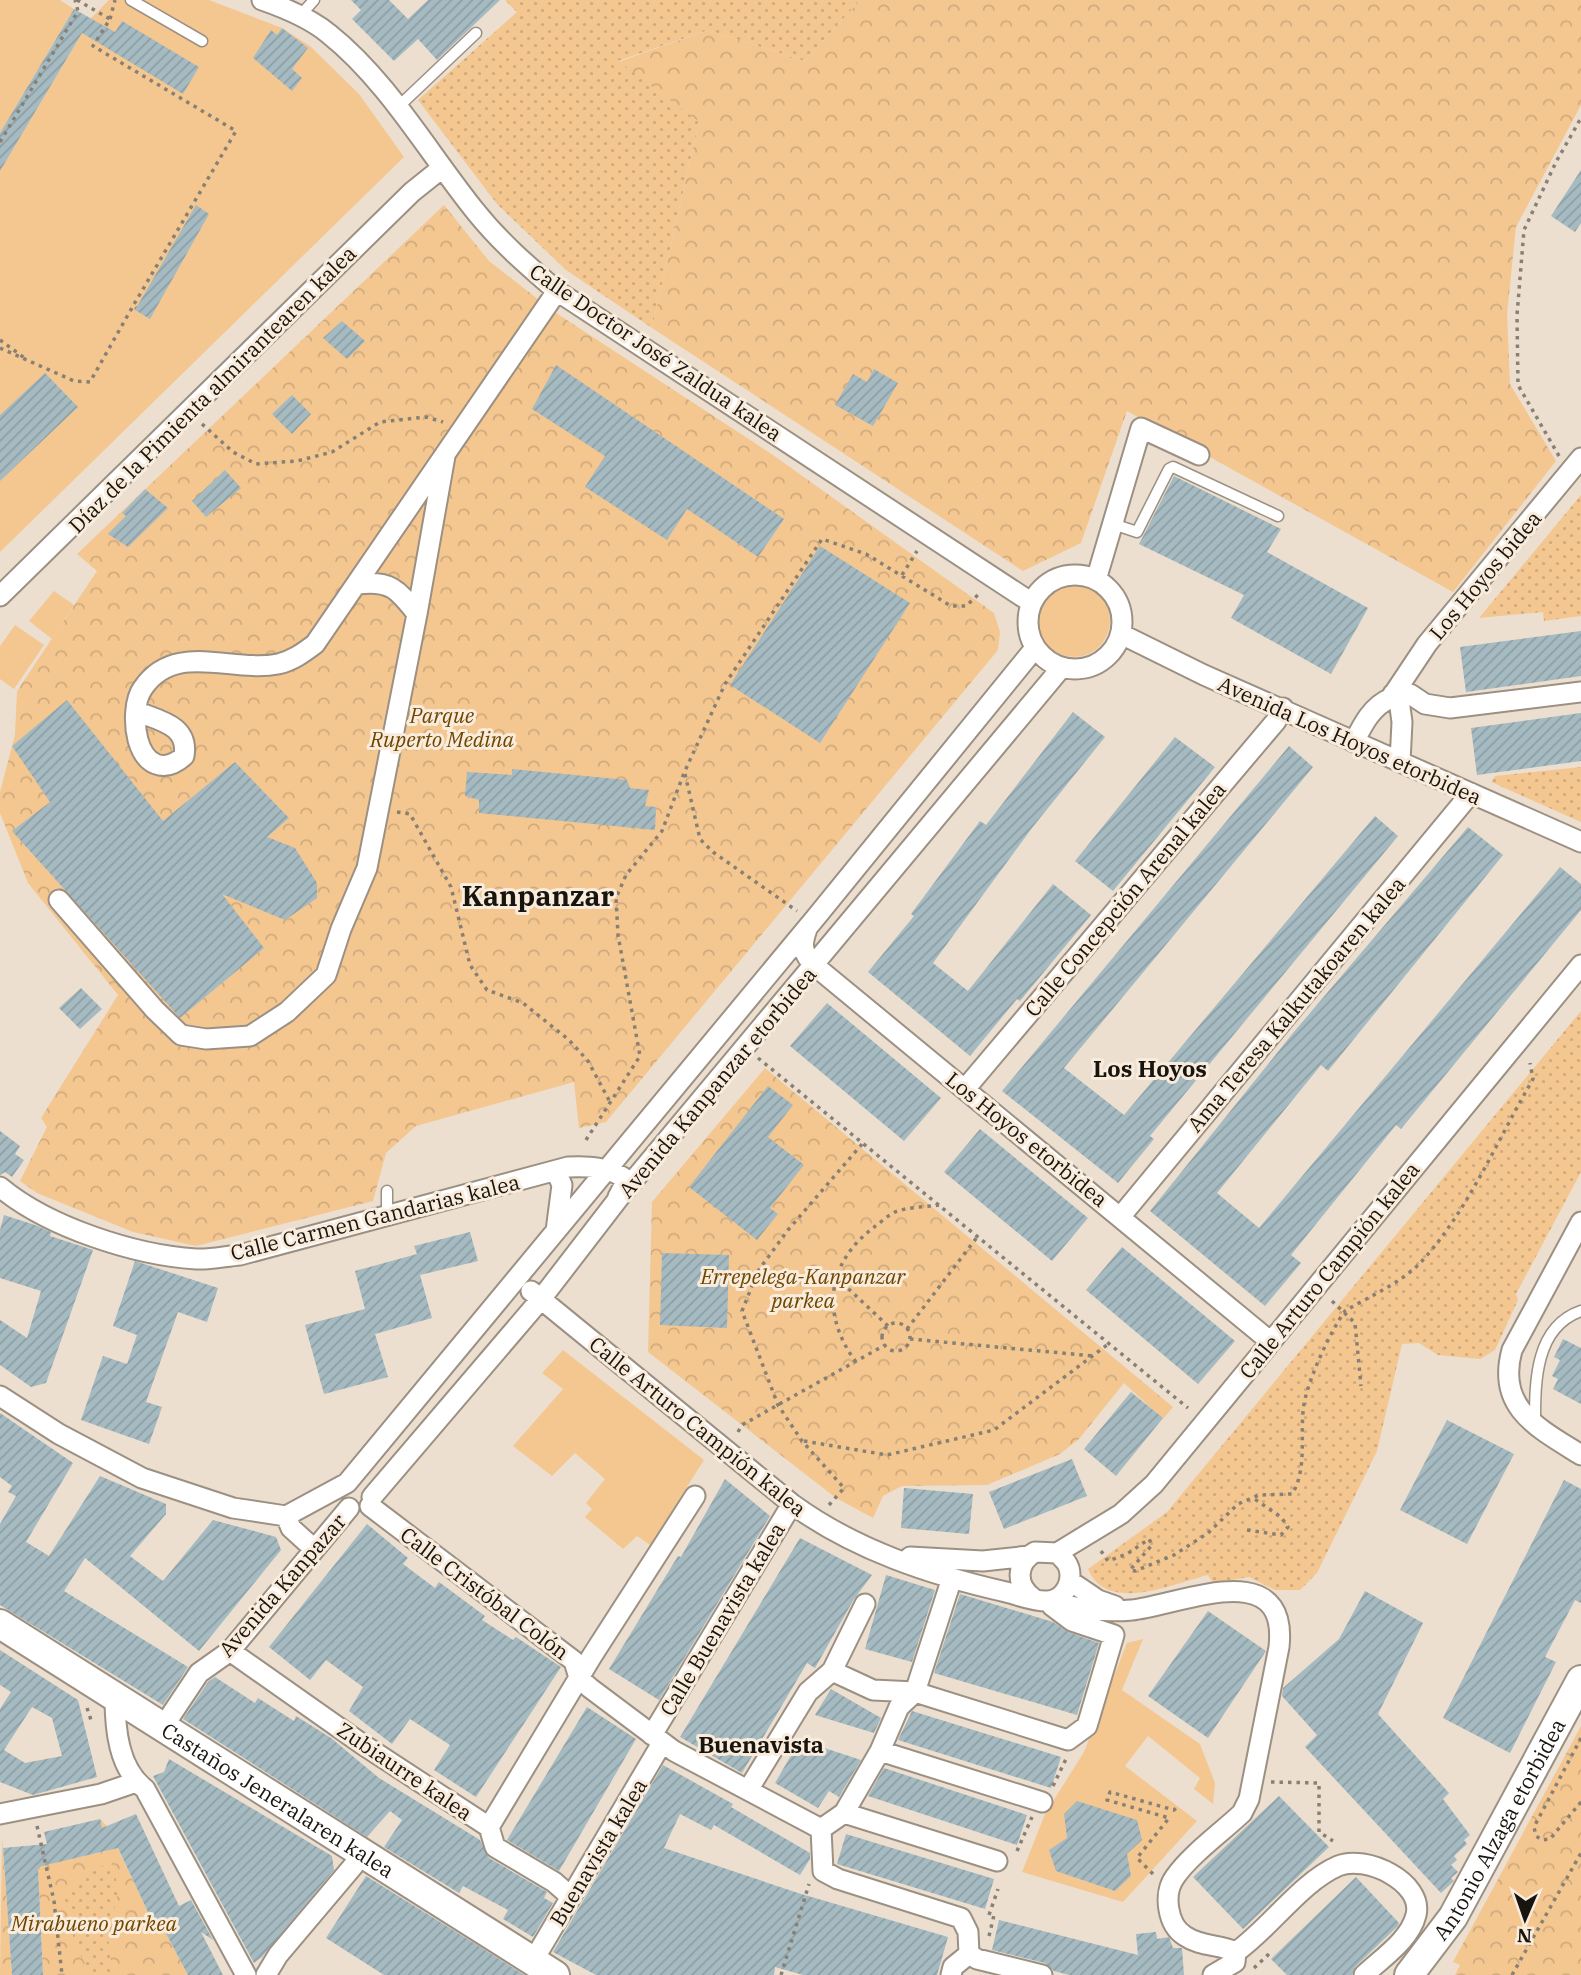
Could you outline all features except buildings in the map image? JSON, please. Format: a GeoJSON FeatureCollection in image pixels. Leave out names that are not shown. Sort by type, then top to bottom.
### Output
{"type":"FeatureCollection","features":[{"type":"Feature","properties":{"kind":"street","name":"Calle Doctor José Zaldua kalea"},"geometry":{"type":"LineString","coordinates":[[262,0],[300,16],[329,34],[345,48],[514,254],[557,290],[1032,603]]}},
{"type":"Feature","properties":{"kind":"street","name":"Díaz de la Pimienta almirantearen kalea"},"geometry":{"type":"LineString","coordinates":[[0,596],[423,183],[442,168]]}},
{"type":"Feature","properties":{"kind":"street"},"geometry":{"type":"LineString","coordinates":[[423,183],[461,192]]}},
{"type":"Feature","properties":{"kind":"street"},"geometry":{"type":"LineString","coordinates":[[138,712],[139,693],[152,674],[167,665],[185,661],[256,666],[279,664],[298,657],[315,644],[557,290]]}},
{"type":"Feature","properties":{"kind":"street"},"geometry":{"type":"LineString","coordinates":[[1096,580],[1141,428],[1199,455]]}},
{"type":"Feature","properties":{"kind":"street"},"geometry":{"type":"LineString","coordinates":[[60,900],[155,1010],[181,1035],[206,1040],[250,1036],[287,1012],[326,975],[367,868],[445,456]]}},
{"type":"Feature","properties":{"kind":"street","name":"Los Hoyos bidea"},"geometry":{"type":"LineString","coordinates":[[1392,696],[1427,644],[1575,466]]}},
{"type":"Feature","properties":{"kind":"street"},"geometry":{"type":"LineString","coordinates":[[1074,575],[1096,580],[1107,587],[1120,608],[1121,634],[1115,647],[1098,662],[1077,669],[1052,663],[1035,648],[1029,633],[1028,618],[1032,603],[1040,590],[1052,581],[1074,575]]}},
{"type":"Feature","properties":{"kind":"street"},"geometry":{"type":"LineString","coordinates":[[358,584],[376,582],[397,589],[417,614]]}},
{"type":"Feature","properties":{"kind":"street","name":"Avenida Los Hoyos etorbidea"},"geometry":{"type":"LineString","coordinates":[[1121,634],[1204,675],[1581,842]]}},
{"type":"Feature","properties":{"kind":"street","name":"Avenida Kanpanzar etorbidea"},"geometry":{"type":"LineString","coordinates":[[358,1493],[367,1462],[556,1233],[803,920],[1035,648]]}},
{"type":"Feature","properties":{"kind":"street","name":"Avenida Kanpanzar etorbidea"},"geometry":{"type":"LineString","coordinates":[[358,1493],[541,1298],[618,1199],[815,966],[1035,696],[1062,667]]}},
{"type":"Feature","properties":{"kind":"street"},"geometry":{"type":"LineString","coordinates":[[1354,742],[1367,717],[1392,696],[1410,694],[1425,704],[1450,708],[1581,692]]}},
{"type":"Feature","properties":{"kind":"street"},"geometry":{"type":"LineString","coordinates":[[1392,696],[1398,700],[1401,709],[1400,762]]}},
{"type":"Feature","properties":{"kind":"street","name":"Calle Concepción Arenal kalea"},"geometry":{"type":"LineString","coordinates":[[965,1089],[1276,721],[1283,708]]}},
{"type":"Feature","properties":{"kind":"street","name":"Ama Teresa Kalkutakoaren kalea"},"geometry":{"type":"LineString","coordinates":[[1121,1216],[1471,793]]}},
{"type":"Feature","properties":{"kind":"street"},"geometry":{"type":"LineString","coordinates":[[803,920],[804,956],[815,966]]}},
{"type":"Feature","properties":{"kind":"street","name":"Calle Arturo Campión kalea"},"geometry":{"type":"LineString","coordinates":[[1057,1553],[1121,1514],[1154,1484],[1581,965]]}},
{"type":"Feature","properties":{"kind":"street","name":"Los Hoyos etorbidea"},"geometry":{"type":"LineString","coordinates":[[815,966],[1271,1342]]}},
{"type":"Feature","properties":{"kind":"street","name":"Calle Carmen Gandarias kalea"},"geometry":{"type":"LineString","coordinates":[[0,1187],[22,1205],[72,1228],[126,1246],[197,1259],[240,1255],[556,1171],[593,1166],[606,1170]]}},
{"type":"Feature","properties":{"kind":"street"},"geometry":{"type":"LineString","coordinates":[[606,1170],[627,1180],[618,1199]]}},
{"type":"Feature","properties":{"kind":"street"},"geometry":{"type":"LineString","coordinates":[[556,1171],[562,1185],[556,1233]]}},
{"type":"Feature","properties":{"kind":"street"},"geometry":{"type":"LineString","coordinates":[[1581,1222],[1512,1350],[1509,1361],[1511,1394],[1535,1426],[1581,1454]]}},
{"type":"Feature","properties":{"kind":"street","name":"Calle Arturo Campión kalea"},"geometry":{"type":"LineString","coordinates":[[517,1280],[792,1504],[818,1523],[888,1556],[952,1578],[1090,1611],[1129,1610],[1229,1590],[1245,1591],[1263,1599],[1275,1615],[1280,1632],[1249,1798],[1242,1813],[1174,1878],[1167,1901],[1172,1920],[1182,1934],[1202,1945],[1225,1947],[1236,1952]]}},
{"type":"Feature","properties":{"kind":"street"},"geometry":{"type":"LineString","coordinates":[[0,1396],[59,1434],[142,1478],[233,1508],[286,1516],[358,1493]]}},
{"type":"Feature","properties":{"kind":"street","name":"Avenida Kanpazar"},"geometry":{"type":"LineString","coordinates":[[163,1727],[198,1673],[230,1651],[349,1508],[345,1497],[358,1493]]}},
{"type":"Feature","properties":{"kind":"street","name":"Calle Cristóbal Colón"},"geometry":{"type":"LineString","coordinates":[[358,1493],[574,1661],[584,1683],[657,1739],[821,1829]]}},
{"type":"Feature","properties":{"kind":"street"},"geometry":{"type":"LineString","coordinates":[[489,1827],[584,1683],[695,1496]]}},
{"type":"Feature","properties":{"kind":"street","name":"Calle Buenavista kalea"},"geometry":{"type":"LineString","coordinates":[[657,1739],[792,1504]]}},
{"type":"Feature","properties":{"kind":"street"},"geometry":{"type":"LineString","coordinates":[[286,1516],[291,1528],[313,1548]]}},
{"type":"Feature","properties":{"kind":"street"},"geometry":{"type":"LineString","coordinates":[[832,1671],[873,1690],[915,1692],[1068,1740],[1087,1726],[1114,1634],[1072,1621],[1026,1593],[1019,1578],[1023,1562],[1043,1550],[1057,1553],[1070,1570],[1070,1581],[1062,1596],[1041,1600]]}},
{"type":"Feature","properties":{"kind":"street","name":"Calle Arturo Campión kalea"},"geometry":{"type":"LineString","coordinates":[[888,1556],[983,1561],[1029,1556]]}},
{"type":"Feature","properties":{"kind":"street"},"geometry":{"type":"LineString","coordinates":[[952,1578],[915,1692],[899,1707],[880,1751],[844,1814],[821,1829],[823,1871],[838,1879],[945,1910],[961,1918],[968,1932],[969,1954]]}},
{"type":"Feature","properties":{"kind":"street"},"geometry":{"type":"LineString","coordinates":[[1070,1581],[1098,1600],[1129,1610]]}},
{"type":"Feature","properties":{"kind":"street"},"geometry":{"type":"LineString","coordinates":[[748,1790],[808,1692],[832,1671],[865,1604]]}},
{"type":"Feature","properties":{"kind":"street","name":"Castaños Jeneralaren kalea"},"geometry":{"type":"LineString","coordinates":[[0,1624],[544,1968]]}},
{"type":"Feature","properties":{"kind":"street","name":"Zubiaurre kalea"},"geometry":{"type":"LineString","coordinates":[[230,1651],[362,1744],[489,1827],[495,1847],[554,1882],[570,1896]]}},
{"type":"Feature","properties":{"kind":"street","name":"Antonio Alzaga etorbidea"},"geometry":{"type":"LineString","coordinates":[[1409,1975],[1453,1917],[1581,1680]]}},
{"type":"Feature","properties":{"kind":"street"},"geometry":{"type":"LineString","coordinates":[[115,1697],[122,1754],[136,1782],[145,1789],[246,1975]]}},
{"type":"Feature","properties":{"kind":"street","name":"Buenavista kalea"},"geometry":{"type":"LineString","coordinates":[[544,1968],[570,1896],[657,1739]]}},
{"type":"Feature","properties":{"kind":"street"},"geometry":{"type":"LineString","coordinates":[[880,1751],[1042,1803]]}},
{"type":"Feature","properties":{"kind":"street"},"geometry":{"type":"LineString","coordinates":[[1,1811],[101,1794],[136,1782]]}},
{"type":"Feature","properties":{"kind":"street"},"geometry":{"type":"LineString","coordinates":[[844,1814],[997,1861]]}},
{"type":"Feature","properties":{"kind":"street"},"geometry":{"type":"LineString","coordinates":[[1213,1975],[1235,1962],[1236,1952],[1314,1883],[1338,1866],[1359,1861],[1386,1871],[1402,1883],[1414,1899],[1417,1912],[1410,1931],[1364,1975]]}},
{"type":"Feature","properties":{"kind":"street"},"geometry":{"type":"LineString","coordinates":[[266,1975],[278,1955],[354,1865]]}},
{"type":"Feature","properties":{"kind":"street"},"geometry":{"type":"LineString","coordinates":[[951,1975],[953,1966],[969,1954]]}},
{"type":"Feature","properties":{"kind":"street"},"geometry":{"type":"LineString","coordinates":[[969,1954],[977,1959],[1042,1975]]}},
{"type":"Feature","properties":{"kind":"lane"},"geometry":{"type":"LineString","coordinates":[[131,0],[202,41]]}},
{"type":"Feature","properties":{"kind":"lane"},"geometry":{"type":"LineString","coordinates":[[300,16],[314,0]]}},
{"type":"Feature","properties":{"kind":"lane"},"geometry":{"type":"LineString","coordinates":[[396,109],[476,33]]}},
{"type":"Feature","properties":{"kind":"lane"},"geometry":{"type":"LineString","coordinates":[[1112,524],[1137,532],[1169,469],[1173,467],[1278,516]]}},
{"type":"Feature","properties":{"kind":"lane"},"geometry":{"type":"LineString","coordinates":[[387,1191],[387,1216]]}},
{"type":"Feature","properties":{"kind":"lane"},"geometry":{"type":"LineString","coordinates":[[1535,1426],[1536,1370],[1542,1352],[1565,1317],[1581,1311]]}},
{"type":"Feature","properties":{"kind":"path"},"geometry":{"type":"LineString","coordinates":[[76,0],[110,19]]}},
{"type":"Feature","properties":{"kind":"path"},"geometry":{"type":"LineString","coordinates":[[0,142],[78,11],[76,0]]}},
{"type":"Feature","properties":{"kind":"path"},"geometry":{"type":"LineString","coordinates":[[0,348],[74,381],[89,382],[236,131],[93,46],[110,19],[115,0]]}},
{"type":"Feature","properties":{"kind":"path"},"geometry":{"type":"LineString","coordinates":[[1575,466],[1518,385],[1517,315],[1524,230],[1556,162],[1581,118]]}},
{"type":"Feature","properties":{"kind":"path"},"geometry":{"type":"LineString","coordinates":[[0,340],[33,364]]}},
{"type":"Feature","properties":{"kind":"path"},"geometry":{"type":"LineString","coordinates":[[201,424],[233,452],[256,464],[297,461],[332,452],[380,422],[426,417],[445,423]]}},
{"type":"Feature","properties":{"kind":"path"},"geometry":{"type":"LineString","coordinates":[[586,1139],[640,1056],[618,935],[616,898],[626,875],[662,831],[684,773],[725,684],[822,539],[866,554],[951,606],[966,606],[980,593]]}},
{"type":"Feature","properties":{"kind":"path"},"geometry":{"type":"LineString","coordinates":[[902,575],[918,549]]}},
{"type":"Feature","properties":{"kind":"path"},"geometry":{"type":"LineString","coordinates":[[684,773],[700,839],[713,852],[803,920]]}},
{"type":"Feature","properties":{"kind":"path"},"geometry":{"type":"LineString","coordinates":[[395,812],[410,814],[451,887],[470,965],[487,990],[523,1003],[569,1040],[588,1061],[610,1102]]}},
{"type":"Feature","properties":{"kind":"path"},"geometry":{"type":"LineString","coordinates":[[758,1057],[1107,1345],[1188,1408]]}},
{"type":"Feature","properties":{"kind":"path"},"geometry":{"type":"LineString","coordinates":[[1101,1551],[1108,1561],[1127,1554],[1149,1539],[1152,1545],[1130,1570],[1135,1572],[1174,1555],[1208,1533],[1238,1504],[1253,1498],[1292,1494],[1300,1482],[1305,1399],[1337,1323],[1345,1311],[1413,1268],[1431,1248],[1461,1204],[1533,1079],[1530,1063]]}},
{"type":"Feature","properties":{"kind":"path"},"geometry":{"type":"LineString","coordinates":[[829,1505],[844,1488],[802,1441],[778,1405],[742,1311],[758,1271],[788,1230],[863,1143]]}},
{"type":"Feature","properties":{"kind":"path"},"geometry":{"type":"LineString","coordinates":[[856,1362],[837,1331],[833,1313],[836,1277],[853,1243],[894,1212],[939,1205]]}},
{"type":"Feature","properties":{"kind":"path"},"geometry":{"type":"LineString","coordinates":[[907,1329],[978,1236]]}},
{"type":"Feature","properties":{"kind":"path"},"geometry":{"type":"LineString","coordinates":[[836,1277],[888,1326]]}},
{"type":"Feature","properties":{"kind":"path"},"geometry":{"type":"LineString","coordinates":[[1332,1301],[1345,1311],[1358,1332],[1361,1386]]}},
{"type":"Feature","properties":{"kind":"path"},"geometry":{"type":"LineString","coordinates":[[885,1345],[883,1335],[888,1326],[898,1323],[907,1329],[910,1339]]}},
{"type":"Feature","properties":{"kind":"path"},"geometry":{"type":"LineString","coordinates":[[738,1432],[742,1425],[885,1345],[900,1350],[910,1339]]}},
{"type":"Feature","properties":{"kind":"path"},"geometry":{"type":"LineString","coordinates":[[910,1339],[1096,1356]]}},
{"type":"Feature","properties":{"kind":"path"},"geometry":{"type":"LineString","coordinates":[[802,1441],[887,1455],[994,1430],[1096,1356],[1107,1345]]}},
{"type":"Feature","properties":{"kind":"path"},"geometry":{"type":"LineString","coordinates":[[1247,1530],[1281,1535],[1288,1527],[1281,1517],[1253,1498]]}},
{"type":"Feature","properties":{"kind":"path"},"geometry":{"type":"LineString","coordinates":[[1581,1738],[1534,1827],[1536,1836],[1542,1840],[1550,1839],[1581,1802]]}},
{"type":"Feature","properties":{"kind":"path"},"geometry":{"type":"LineString","coordinates":[[1017,1851],[1066,1759]]}},
{"type":"Feature","properties":{"kind":"path"},"geometry":{"type":"LineString","coordinates":[[1269,1782],[1319,1783],[1319,1832],[1333,1841]]}},
{"type":"Feature","properties":{"kind":"path"},"geometry":{"type":"LineString","coordinates":[[1157,1878],[1137,1858],[1169,1818],[1107,1800],[1110,1792],[1174,1810],[1178,1806]]}},
{"type":"Feature","properties":{"kind":"path"},"geometry":{"type":"LineString","coordinates":[[37,1824],[54,1901],[62,1975]]}},
{"type":"Feature","properties":{"kind":"path"},"geometry":{"type":"LineString","coordinates":[[1512,1975],[1581,1853]]}},
{"type":"Feature","properties":{"kind":"path"},"geometry":{"type":"LineString","coordinates":[[780,1975],[811,1878]]}},
{"type":"Feature","properties":{"kind":"path"},"geometry":{"type":"LineString","coordinates":[[989,1915],[998,1889]]}},
{"type":"Feature","properties":{"kind":"path"},"geometry":{"type":"LineString","coordinates":[[1247,1975],[1270,1953]]}},
{"type":"Feature","properties":{"kind":"green space"},"geometry":{"type":"Polygon","coordinates":[[[0,0],[60,0],[74,9],[0,133],[0,0]]]}},
{"type":"Feature","properties":{"kind":"green space"},"geometry":{"type":"Polygon","coordinates":[[[109,0],[209,0],[282,28],[310,46],[359,94],[404,157],[0,552],[0,170],[91,18],[109,0]]]}},
{"type":"Feature","properties":{"kind":"green space"},"geometry":{"type":"Polygon","coordinates":[[[505,0],[860,0],[805,61],[708,30],[618,61],[699,122],[652,328],[566,270],[497,204],[418,100],[517,12],[505,0]]]}},
{"type":"Feature","properties":{"kind":"green space"},"geometry":{"type":"Polygon","coordinates":[[[860,0],[1581,0],[1581,105],[1516,227],[1507,314],[1510,384],[1556,461],[1453,592],[1127,411],[1081,543],[1023,571],[652,328],[699,122],[618,62],[708,30],[805,61],[860,0]]]}},
{"type":"Feature","properties":{"kind":"green space","name":"Parque Ruperto Medina"},"geometry":{"type":"Polygon","coordinates":[[[444,205],[489,261],[553,311],[773,455],[994,613],[1000,632],[998,650],[606,1122],[579,1128],[574,1082],[416,1126],[386,1153],[373,1201],[196,1246],[133,1232],[37,1193],[20,1181],[47,1127],[41,1118],[118,995],[28,883],[0,813],[0,792],[15,735],[17,691],[97,571],[77,554],[444,205]]]}},
{"type":"Feature","properties":{"kind":"green space"},"geometry":{"type":"Polygon","coordinates":[[[1581,495],[1581,616],[1544,621],[1543,612],[1479,618],[1581,495]]]}},
{"type":"Feature","properties":{"kind":"green space"},"geometry":{"type":"Polygon","coordinates":[[[1074,585],[1094,591],[1104,601],[1110,621],[1104,641],[1094,651],[1074,657],[1054,651],[1044,641],[1038,621],[1044,601],[1054,591],[1074,585]]]}},
{"type":"Feature","properties":{"kind":"green space"},"geometry":{"type":"Polygon","coordinates":[[[54,591],[74,605],[52,639],[29,621],[54,591]]]}},
{"type":"Feature","properties":{"kind":"green space"},"geometry":{"type":"Polygon","coordinates":[[[15,625],[44,645],[14,689],[0,679],[0,646],[15,625]]]}},
{"type":"Feature","properties":{"kind":"green space"},"geometry":{"type":"Polygon","coordinates":[[[1581,767],[1581,822],[1491,782],[1495,776],[1581,767]]]}},
{"type":"Feature","properties":{"kind":"green space"},"geometry":{"type":"Polygon","coordinates":[[[1581,1011],[1581,1172],[1516,1294],[1518,1300],[1495,1350],[1480,1359],[1438,1355],[1419,1343],[1402,1344],[1377,1451],[1317,1573],[1300,1590],[1275,1590],[1249,1577],[1213,1583],[1208,1575],[1142,1592],[1110,1590],[1097,1583],[1088,1569],[1167,1512],[1581,1011]]]}},
{"type":"Feature","properties":{"kind":"green space","name":"Errepelega-Kanpanzar parkea"},"geometry":{"type":"Polygon","coordinates":[[[765,1068],[1173,1407],[1163,1419],[1124,1383],[1079,1439],[1060,1454],[987,1485],[902,1486],[883,1496],[873,1518],[836,1498],[648,1352],[652,1202],[765,1068]]]}},
{"type":"Feature","properties":{"kind":"green space"},"geometry":{"type":"Polygon","coordinates":[[[563,1350],[704,1460],[650,1545],[637,1536],[623,1549],[585,1517],[592,1509],[586,1503],[605,1479],[575,1453],[552,1476],[513,1446],[563,1389],[542,1373],[563,1350]]]}},
{"type":"Feature","properties":{"kind":"green space"},"geometry":{"type":"Polygon","coordinates":[[[1143,1639],[1122,1690],[1200,1744],[1215,1783],[1213,1804],[1194,1789],[1200,1778],[1148,1736],[1125,1766],[1197,1821],[1123,1902],[1022,1872],[1045,1814],[1084,1752],[1127,1643],[1143,1639]]]}},
{"type":"Feature","properties":{"kind":"green space"},"geometry":{"type":"Polygon","coordinates":[[[1581,1726],[1581,1975],[1455,1975],[1460,1965],[1453,1962],[1581,1726]]]}},
{"type":"Feature","properties":{"kind":"green space","name":"Mirabueno parkea"},"geometry":{"type":"Polygon","coordinates":[[[100,1819],[107,1826],[155,1926],[161,1924],[188,1975],[43,1975],[38,1866],[107,1851],[100,1819]]]}},
{"type":"Feature","properties":{"kind":"green space","name":"Mirabueno parkea"},"geometry":{"type":"Polygon","coordinates":[[[2,1837],[11,1959],[12,1975],[0,1975],[2,1837]]]}},
{"type":"Feature","properties":{"kind":"green space"},"geometry":{"type":"Polygon","coordinates":[[[111,1862],[119,1889],[108,1937],[113,1975],[91,1975],[75,1944],[64,1896],[90,1872],[111,1862]]]}},
{"type":"Feature","properties":{"kind":"district","name":"Kanpanzar"},"geometry":{"type":"Point","coordinates":[538,895]}},
{"type":"Feature","properties":{"kind":"district","name":"Los Hoyos"},"geometry":{"type":"Point","coordinates":[1150,1068]}},
{"type":"Feature","properties":{"kind":"district","name":"Buenavista"},"geometry":{"type":"Point","coordinates":[761,1744]}}]}
